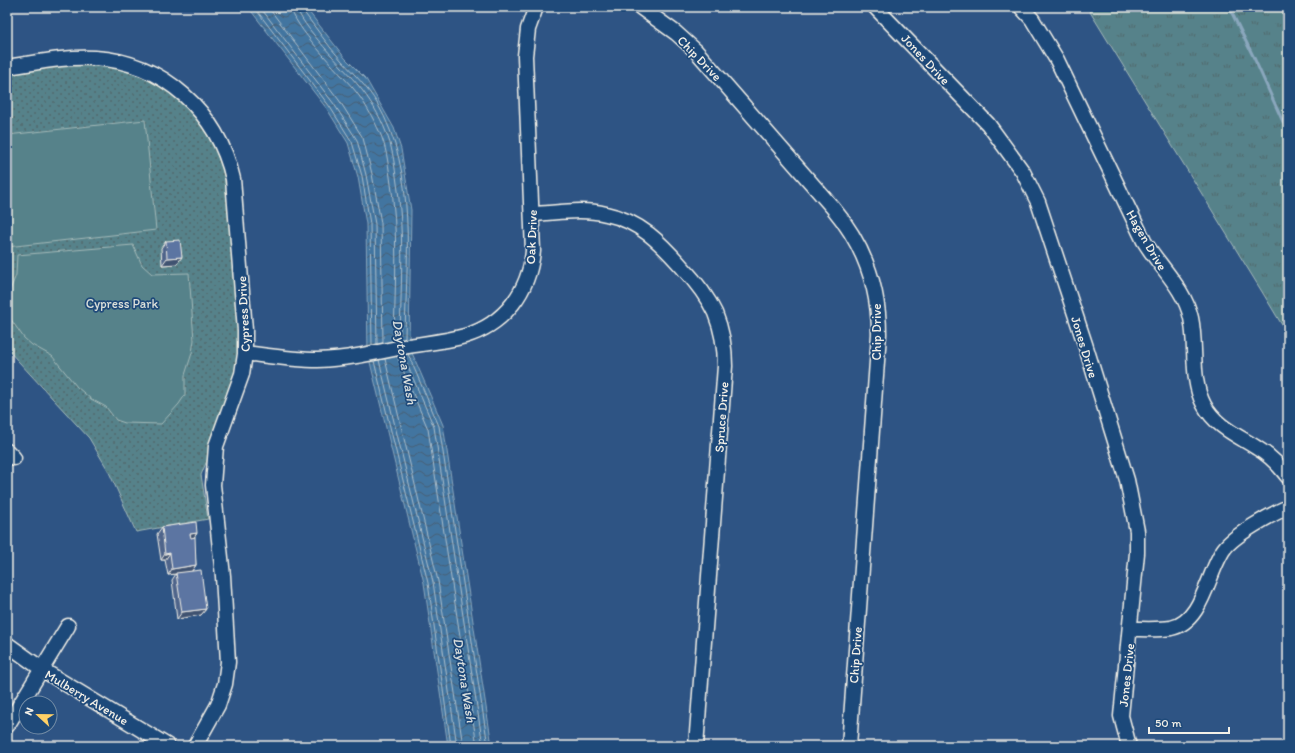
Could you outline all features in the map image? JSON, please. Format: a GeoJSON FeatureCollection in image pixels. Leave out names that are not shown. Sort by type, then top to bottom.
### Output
{"type":"FeatureCollection","features":[{"type":"Feature","properties":{"kind":"street","name":"Oak Drive"},"geometry":{"type":"LineString","coordinates":[[245,353],[297,359],[338,358],[456,338],[478,331],[504,314],[523,289],[532,259],[533,214],[525,56],[527,34],[536,7]]}},
{"type":"Feature","properties":{"kind":"street","name":"Chip Drive"},"geometry":{"type":"LineString","coordinates":[[640,7],[676,33],[696,51],[833,208],[851,232],[871,274],[877,304],[879,334],[849,746]]}},
{"type":"Feature","properties":{"kind":"street","name":"Jones Drive"},"geometry":{"type":"LineString","coordinates":[[875,7],[988,124],[1023,172],[1038,202],[1085,344],[1128,487],[1137,531],[1137,553],[1131,629],[1121,716],[1129,746]]}},
{"type":"Feature","properties":{"kind":"street","name":"Hagen Drive"},"geometry":{"type":"LineString","coordinates":[[1021,7],[1039,30],[1056,60],[1144,241],[1183,298],[1191,318],[1196,378],[1204,404],[1216,421],[1226,430],[1259,449],[1288,477]]}},
{"type":"Feature","properties":{"kind":"street","name":"Cypress Drive"},"geometry":{"type":"LineString","coordinates":[[7,67],[79,58],[117,61],[146,70],[166,81],[184,94],[200,111],[221,143],[233,179],[246,330],[245,353],[242,374],[220,433],[213,472],[228,652],[226,673],[218,705],[195,746]]}},
{"type":"Feature","properties":{"kind":"street","name":"Spruce Drive"},"geometry":{"type":"LineString","coordinates":[[533,214],[596,212],[615,216],[641,228],[664,246],[699,287],[711,305],[719,324],[724,345],[725,366],[696,746]]}},
{"type":"Feature","properties":{"kind":"street"},"geometry":{"type":"LineString","coordinates":[[1131,629],[1172,628],[1190,616],[1199,605],[1224,549],[1234,539],[1288,507]]}},
{"type":"Feature","properties":{"kind":"street"},"geometry":{"type":"LineString","coordinates":[[7,726],[40,669],[68,626]]}},
{"type":"Feature","properties":{"kind":"street","name":"Mulberry Avenue"},"geometry":{"type":"LineString","coordinates":[[7,644],[40,669],[168,746]]}},
{"type":"Feature","properties":{"kind":"green space"},"geometry":{"type":"Polygon","coordinates":[[[1087,7],[1288,7],[1288,335],[1264,295],[1087,7]]]}},
{"type":"Feature","properties":{"kind":"green space","name":"Cypress Park"},"geometry":{"type":"Polygon","coordinates":[[[101,63],[143,77],[162,87],[187,104],[209,132],[224,173],[234,258],[240,347],[235,373],[214,431],[208,458],[201,475],[208,519],[136,532],[108,470],[89,438],[7,349],[7,72],[65,64],[101,63]]]}},
{"type":"Feature","properties":{"kind":"green space"},"geometry":{"type":"Polygon","coordinates":[[[145,120],[156,230],[7,247],[7,135],[145,120]]]}},
{"type":"Feature","properties":{"kind":"green space"},"geometry":{"type":"Polygon","coordinates":[[[133,245],[142,265],[152,274],[189,273],[194,340],[192,353],[185,375],[185,395],[161,424],[125,423],[116,420],[106,407],[91,399],[77,387],[52,356],[32,345],[24,338],[7,314],[7,298],[16,275],[17,255],[133,245]]]}},
{"type":"Feature","properties":{"kind":"water","name":"Daytona Wash"},"geometry":{"type":"Polygon","coordinates":[[[248,7],[305,7],[345,58],[366,79],[394,128],[401,149],[411,210],[409,346],[443,425],[492,746],[448,746],[424,583],[368,354],[366,224],[358,177],[348,143],[327,109],[248,7]]]}},
{"type":"Feature","properties":{"kind":"building"},"geometry":{"type":"Polygon","coordinates":[[[180,240],[182,257],[167,258],[166,241],[180,240]]]}},
{"type":"Feature","properties":{"kind":"building"},"geometry":{"type":"Polygon","coordinates":[[[196,522],[197,533],[190,534],[191,538],[195,537],[196,565],[172,569],[170,553],[165,554],[162,527],[196,522]]]}},
{"type":"Feature","properties":{"kind":"building"},"geometry":{"type":"Polygon","coordinates":[[[201,570],[206,609],[182,612],[176,573],[201,570]]]}},
{"type":"Feature","properties":{"kind":"waterway"},"geometry":{"type":"LineString","coordinates":[[1229,7],[1288,133]]}}]}
